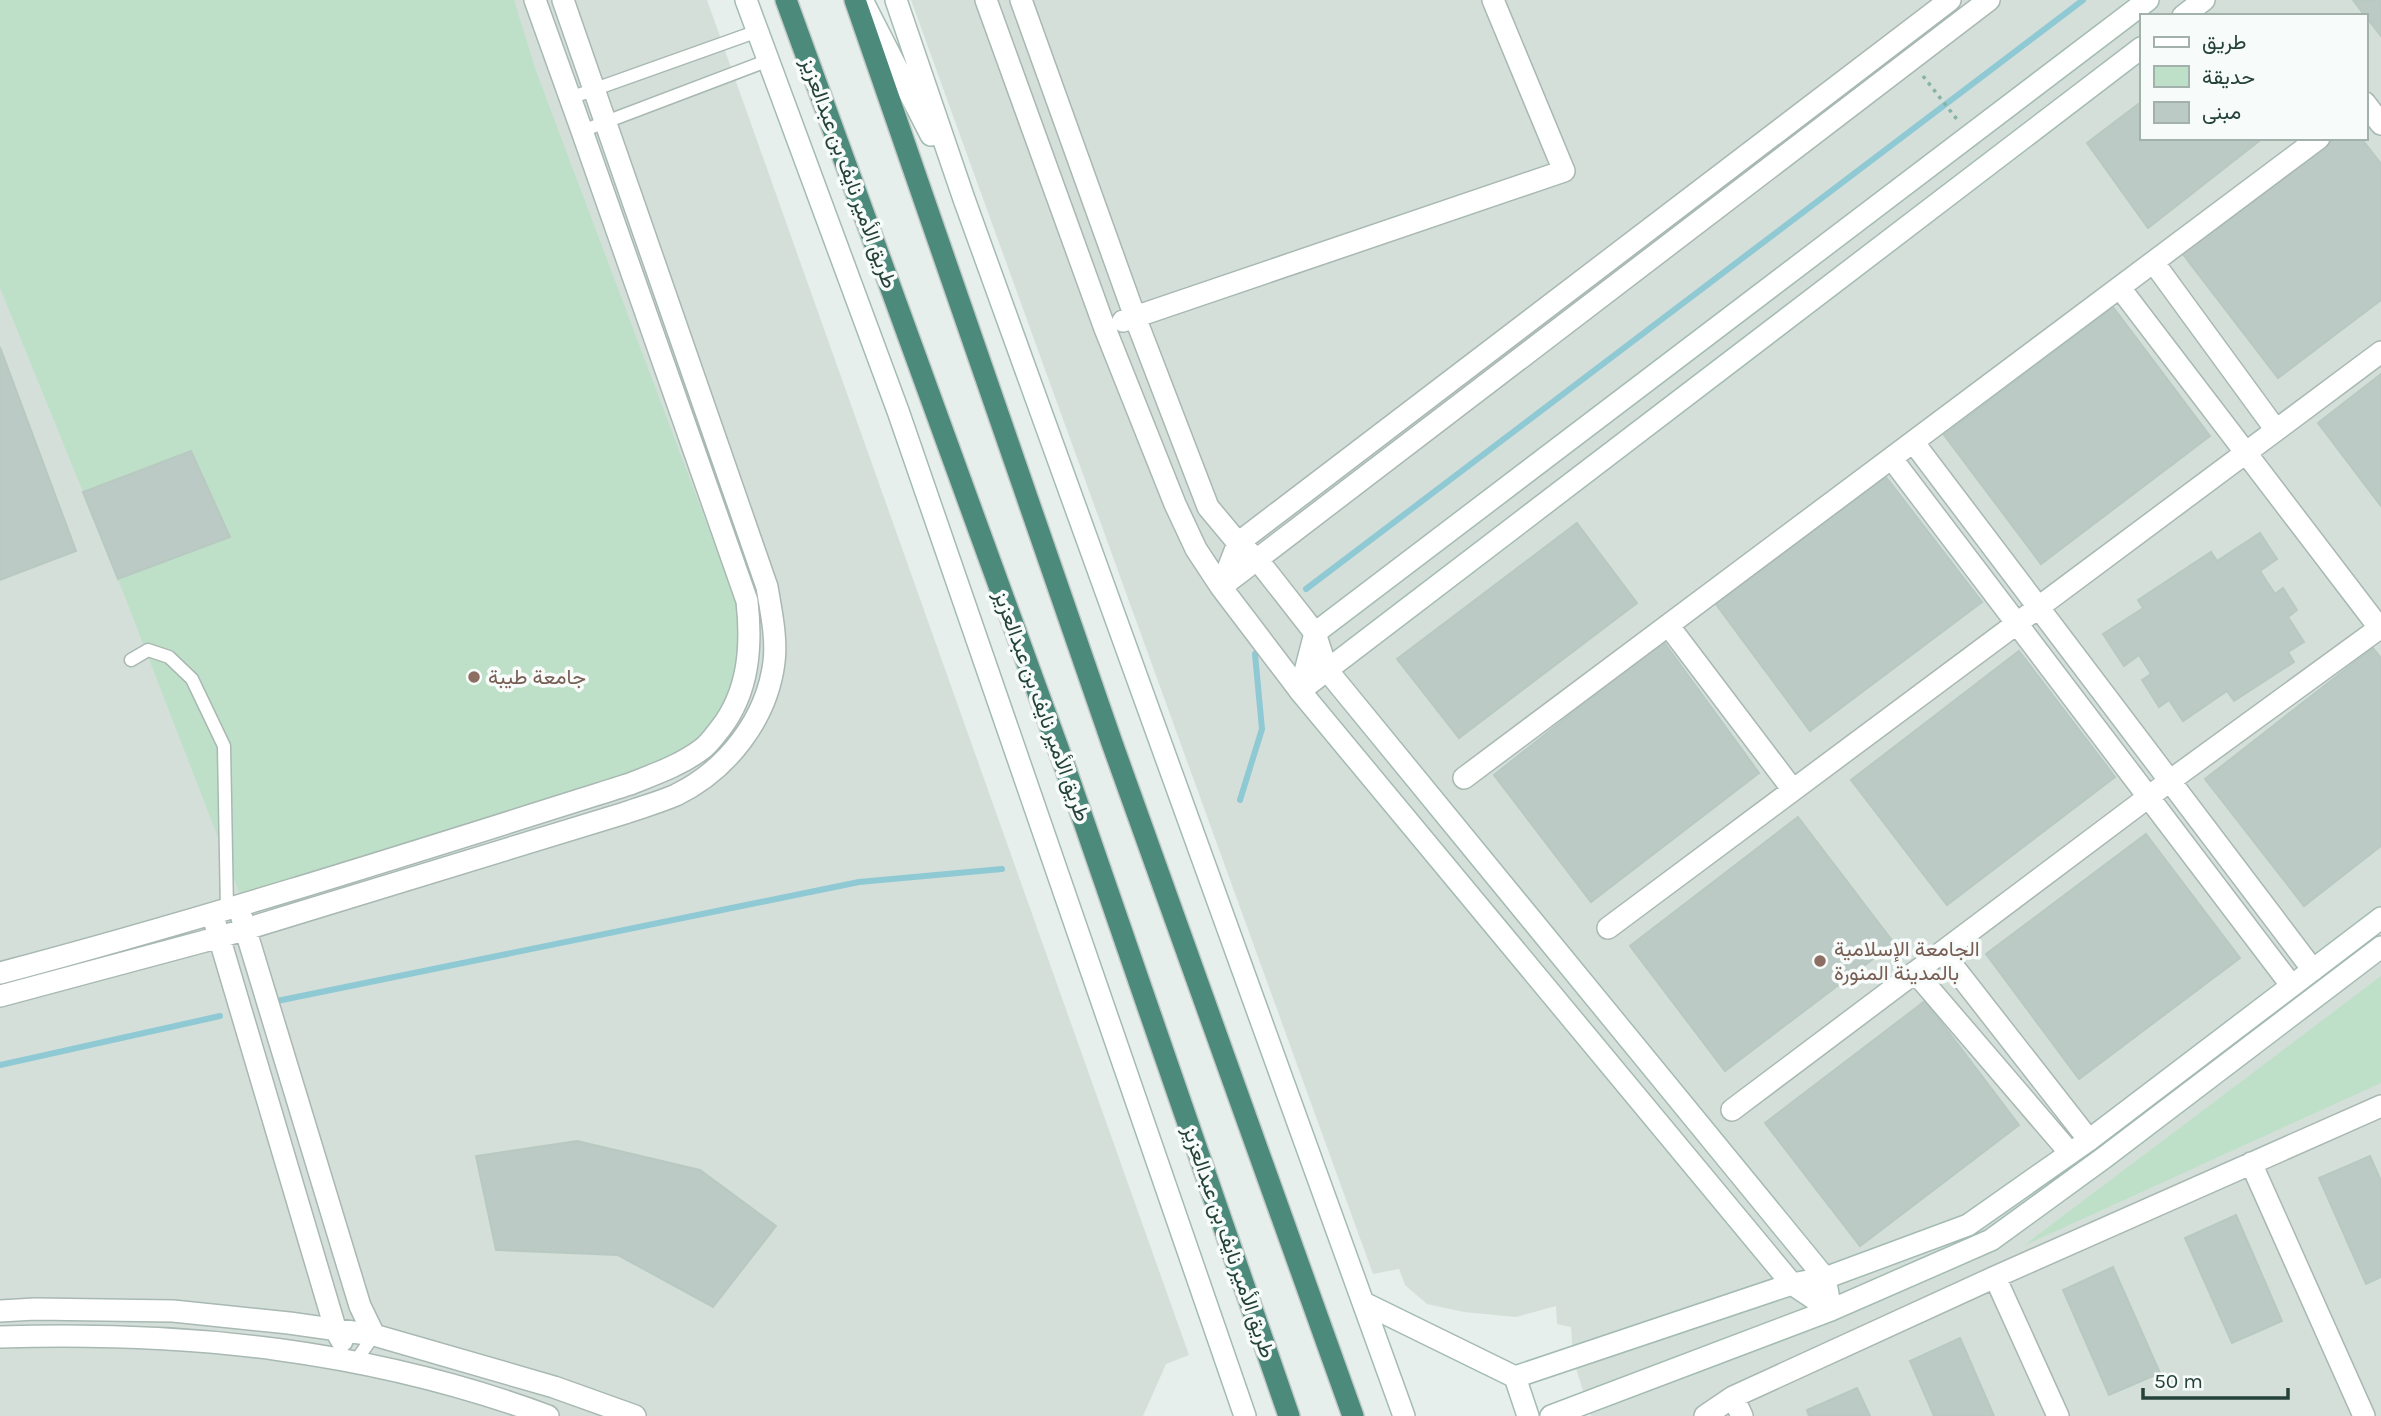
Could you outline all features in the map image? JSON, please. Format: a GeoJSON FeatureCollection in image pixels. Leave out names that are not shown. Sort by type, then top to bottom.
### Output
{"type":"FeatureCollection","features":[{"type":"Feature","properties":{"kind":"highway","name":"طريق الأمير نايف بن عبدالعزيز"},"geometry":{"type":"LineString","coordinates":[[786,0],[1065,767],[1289,1416]]}},
{"type":"Feature","properties":{"kind":"highway"},"geometry":{"type":"LineString","coordinates":[[855,0],[1112,743],[1353,1416]]}},
{"type":"Feature","properties":{"kind":"street"},"geometry":{"type":"LineString","coordinates":[[0,973],[226,911],[630,784],[676,766],[705,748],[732,713],[748,662],[751,636],[747,601],[535,0]]}},
{"type":"Feature","properties":{"kind":"street"},"geometry":{"type":"LineString","coordinates":[[0,996],[220,937],[625,813],[677,794],[717,768],[746,735],[763,707],[774,661],[773,622],[768,587],[563,0]]}},
{"type":"Feature","properties":{"kind":"street"},"geometry":{"type":"LineString","coordinates":[[746,0],[898,411],[1245,1416]]}},
{"type":"Feature","properties":{"kind":"street"},"geometry":{"type":"LineString","coordinates":[[862,0],[964,199]]}},
{"type":"Feature","properties":{"kind":"street"},"geometry":{"type":"LineString","coordinates":[[896,0],[964,199],[1405,1416]]}},
{"type":"Feature","properties":{"kind":"street"},"geometry":{"type":"LineString","coordinates":[[986,0],[1104,326],[1175,504],[1196,549],[1221,587],[1300,691],[1792,1284],[1831,1310]]}},
{"type":"Feature","properties":{"kind":"street"},"geometry":{"type":"LineString","coordinates":[[1021,0],[1135,317],[1208,507],[1238,542],[1258,559],[1315,633],[1327,670],[1825,1278],[1831,1310]]}},
{"type":"Feature","properties":{"kind":"street"},"geometry":{"type":"LineString","coordinates":[[1104,326],[1564,171],[1493,0]]}},
{"type":"Feature","properties":{"kind":"street"},"geometry":{"type":"LineString","coordinates":[[1221,587],[1238,542],[1950,0]]}},
{"type":"Feature","properties":{"kind":"street"},"geometry":{"type":"LineString","coordinates":[[1221,587],[1989,0]]}},
{"type":"Feature","properties":{"kind":"street"},"geometry":{"type":"LineString","coordinates":[[1300,691],[1315,633],[2148,0]]}},
{"type":"Feature","properties":{"kind":"street"},"geometry":{"type":"LineString","coordinates":[[2186,14],[2204,0]]}},
{"type":"Feature","properties":{"kind":"street"},"geometry":{"type":"LineString","coordinates":[[1300,691],[2140,49]]}},
{"type":"Feature","properties":{"kind":"street"},"geometry":{"type":"LineString","coordinates":[[2367,106],[2381,124]]}},
{"type":"Feature","properties":{"kind":"street"},"geometry":{"type":"LineString","coordinates":[[1465,778],[2316,140]]}},
{"type":"Feature","properties":{"kind":"street"},"geometry":{"type":"LineString","coordinates":[[2154,263],[2276,430]]}},
{"type":"Feature","properties":{"kind":"street"},"geometry":{"type":"LineString","coordinates":[[1732,1110],[2171,780],[2380,628],[2120,288]]}},
{"type":"Feature","properties":{"kind":"street"},"geometry":{"type":"LineString","coordinates":[[1608,928],[2381,352]]}},
{"type":"Feature","properties":{"kind":"street"},"geometry":{"type":"LineString","coordinates":[[1914,443],[2313,970]]}},
{"type":"Feature","properties":{"kind":"street"},"geometry":{"type":"LineString","coordinates":[[1892,459],[2291,985]]}},
{"type":"Feature","properties":{"kind":"street"},"geometry":{"type":"LineString","coordinates":[[1668,625],[1793,790]]}},
{"type":"Feature","properties":{"kind":"street"},"geometry":{"type":"LineString","coordinates":[[226,911],[245,928],[360,1306],[374,1335]]}},
{"type":"Feature","properties":{"kind":"street"},"geometry":{"type":"LineString","coordinates":[[226,911],[220,937],[336,1331],[355,1362]]}},
{"type":"Feature","properties":{"kind":"street"},"geometry":{"type":"LineString","coordinates":[[1364,1303],[1515,1377],[1792,1284],[1825,1278],[1968,1225],[2089,1140],[2381,918]]}},
{"type":"Feature","properties":{"kind":"street"},"geometry":{"type":"LineString","coordinates":[[1551,1416],[1831,1310],[1991,1240],[2105,1157],[2381,947]]}},
{"type":"Feature","properties":{"kind":"street"},"geometry":{"type":"LineString","coordinates":[[1942,952],[2089,1140]]}},
{"type":"Feature","properties":{"kind":"street"},"geometry":{"type":"LineString","coordinates":[[1916,972],[2070,1153]]}},
{"type":"Feature","properties":{"kind":"street"},"geometry":{"type":"LineString","coordinates":[[1705,1416],[1738,1406],[1995,1277],[2381,1106]]}},
{"type":"Feature","properties":{"kind":"street"},"geometry":{"type":"LineString","coordinates":[[2251,1163],[2364,1416]]}},
{"type":"Feature","properties":{"kind":"street"},"geometry":{"type":"LineString","coordinates":[[1995,1277],[2058,1416]]}},
{"type":"Feature","properties":{"kind":"street"},"geometry":{"type":"LineString","coordinates":[[0,1311],[173,1311],[374,1335],[554,1387],[635,1416]]}},
{"type":"Feature","properties":{"kind":"street"},"geometry":{"type":"LineString","coordinates":[[0,1337],[85,1334],[197,1340],[309,1353],[399,1370],[514,1403],[548,1416]]}},
{"type":"Feature","properties":{"kind":"street"},"geometry":{"type":"LineString","coordinates":[[1515,1377],[1528,1416]]}},
{"type":"Feature","properties":{"kind":"lane"},"geometry":{"type":"LineString","coordinates":[[570,98],[758,31]]}},
{"type":"Feature","properties":{"kind":"lane"},"geometry":{"type":"LineString","coordinates":[[582,131],[769,60]]}},
{"type":"Feature","properties":{"kind":"lane"},"geometry":{"type":"LineString","coordinates":[[131,660],[148,650],[169,657],[192,679],[225,747],[226,911]]}},
{"type":"Feature","properties":{"kind":"lane"},"geometry":{"type":"LineString","coordinates":[[355,1362],[374,1335]]}},
{"type":"Feature","properties":{"kind":"path"},"geometry":{"type":"LineString","coordinates":[[1931,88],[1962,126]]}},
{"type":"Feature","properties":{"kind":"shaded area","name":"جامعة طيبة"},"geometry":{"type":"Polygon","coordinates":[[[0,0],[707,0],[1189,1355],[1166,1364],[1143,1416],[0,1416],[0,0]]]}},
{"type":"Feature","properties":{"kind":"shaded area","name":"الجامعة الإسلامية بالمدينة المنورة"},"geometry":{"type":"Polygon","coordinates":[[[911,0],[2381,0],[2381,1416],[1591,1416],[1573,1359],[1571,1327],[1557,1324],[1556,1306],[1516,1317],[1464,1312],[1427,1304],[1405,1285],[1399,1269],[1373,1274],[911,0]]]}},
{"type":"Feature","properties":{"kind":"green space"},"geometry":{"type":"Polygon","coordinates":[[[0,0],[514,0],[536,71],[737,604],[742,636],[739,671],[721,714],[704,739],[672,759],[241,897],[118,579],[230,536],[190,451],[83,492],[0,288],[0,0]]]}},
{"type":"Feature","properties":{"kind":"green space"},"geometry":{"type":"Polygon","coordinates":[[[2381,976],[2381,1083],[2023,1246],[2381,976]]]}},
{"type":"Feature","properties":{"kind":"building"},"geometry":{"type":"Polygon","coordinates":[[[2353,0],[2381,0],[2381,36],[2367,18],[2367,14],[2364,14],[2353,0]]]}},
{"type":"Feature","properties":{"kind":"building"},"geometry":{"type":"Polygon","coordinates":[[[2140,103],[2140,140],[2260,140],[2148,228],[2087,143],[2140,103]]]}},
{"type":"Feature","properties":{"kind":"building"},"geometry":{"type":"Polygon","coordinates":[[[2329,140],[2363,140],[2381,164],[2381,300],[2278,378],[2182,253],[2329,140]]]}},
{"type":"Feature","properties":{"kind":"building"},"geometry":{"type":"Polygon","coordinates":[[[2113,307],[2210,436],[2041,564],[1944,435],[2113,307]]]}},
{"type":"Feature","properties":{"kind":"building"},"geometry":{"type":"Polygon","coordinates":[[[0,347],[76,551],[0,580],[0,347]]]}},
{"type":"Feature","properties":{"kind":"building"},"geometry":{"type":"Polygon","coordinates":[[[2381,374],[2381,506],[2318,423],[2381,374]]]}},
{"type":"Feature","properties":{"kind":"building"},"geometry":{"type":"Polygon","coordinates":[[[191,451],[230,537],[118,579],[83,492],[191,451]]]}},
{"type":"Feature","properties":{"kind":"building"},"geometry":{"type":"Polygon","coordinates":[[[1886,477],[1982,602],[1810,731],[1715,603],[1886,477]]]}},
{"type":"Feature","properties":{"kind":"building"},"geometry":{"type":"Polygon","coordinates":[[[1577,523],[1637,603],[1459,738],[1397,659],[1577,523]]]}},
{"type":"Feature","properties":{"kind":"building"},"geometry":{"type":"Polygon","coordinates":[[[2260,533],[2277,559],[2260,571],[2275,594],[2283,588],[2297,610],[2288,617],[2304,642],[2288,652],[2294,662],[2234,701],[2227,691],[2183,721],[2169,700],[2159,707],[2142,680],[2151,674],[2139,655],[2124,666],[2103,634],[2143,608],[2138,600],[2211,552],[2217,561],[2260,533]]]}},
{"type":"Feature","properties":{"kind":"building"},"geometry":{"type":"Polygon","coordinates":[[[1663,641],[1759,773],[1591,902],[1494,775],[1663,641]]]}},
{"type":"Feature","properties":{"kind":"building"},"geometry":{"type":"Polygon","coordinates":[[[2373,648],[2381,658],[2381,846],[2304,906],[2205,779],[2373,648]]]}},
{"type":"Feature","properties":{"kind":"building"},"geometry":{"type":"Polygon","coordinates":[[[2019,651],[2115,777],[1947,905],[1851,780],[2019,651]]]}},
{"type":"Feature","properties":{"kind":"building"},"geometry":{"type":"Polygon","coordinates":[[[1798,817],[1894,943],[1725,1071],[1630,946],[1798,817]]]}},
{"type":"Feature","properties":{"kind":"building"},"geometry":{"type":"Polygon","coordinates":[[[2146,834],[2240,958],[2079,1079],[1986,954],[2146,834]]]}},
{"type":"Feature","properties":{"kind":"building"},"geometry":{"type":"Polygon","coordinates":[[[1925,1001],[2019,1125],[1860,1246],[1765,1123],[1925,1001]]]}},
{"type":"Feature","properties":{"kind":"building"},"geometry":{"type":"Polygon","coordinates":[[[577,1141],[700,1170],[776,1226],[713,1307],[618,1255],[496,1250],[476,1156],[577,1141]]]}},
{"type":"Feature","properties":{"kind":"building"},"geometry":{"type":"Polygon","coordinates":[[[2370,1156],[2381,1181],[2381,1277],[2366,1284],[2319,1178],[2370,1156]]]}},
{"type":"Feature","properties":{"kind":"building"},"geometry":{"type":"Polygon","coordinates":[[[2236,1215],[2282,1321],[2232,1343],[2185,1238],[2236,1215]]]}},
{"type":"Feature","properties":{"kind":"building"},"geometry":{"type":"Polygon","coordinates":[[[2113,1267],[2160,1373],[2109,1395],[2063,1290],[2113,1267]]]}},
{"type":"Feature","properties":{"kind":"building"},"geometry":{"type":"Polygon","coordinates":[[[1960,1338],[1994,1416],[1934,1416],[1910,1361],[1960,1338]]]}},
{"type":"Feature","properties":{"kind":"building"},"geometry":{"type":"Polygon","coordinates":[[[1857,1388],[1870,1416],[1809,1416],[1807,1410],[1857,1388]]]}},
{"type":"Feature","properties":{"kind":"waterway"},"geometry":{"type":"LineString","coordinates":[[1306,589],[2083,0]]}},
{"type":"Feature","properties":{"kind":"waterway"},"geometry":{"type":"LineString","coordinates":[[1240,800],[1262,729],[1255,654]]}},
{"type":"Feature","properties":{"kind":"waterway"},"geometry":{"type":"LineString","coordinates":[[277,1001],[859,882],[1002,869]]}},
{"type":"Feature","properties":{"kind":"waterway"},"geometry":{"type":"LineString","coordinates":[[0,1065],[220,1016]]}},
{"type":"Feature","properties":{"kind":"place","name":"جامعة طيبة"},"geometry":{"type":"Point","coordinates":[474,677]}},
{"type":"Feature","properties":{"kind":"place","name":"الجامعة الإسلامية بالمدينة المنورة"},"geometry":{"type":"Point","coordinates":[1820,961]}}]}
